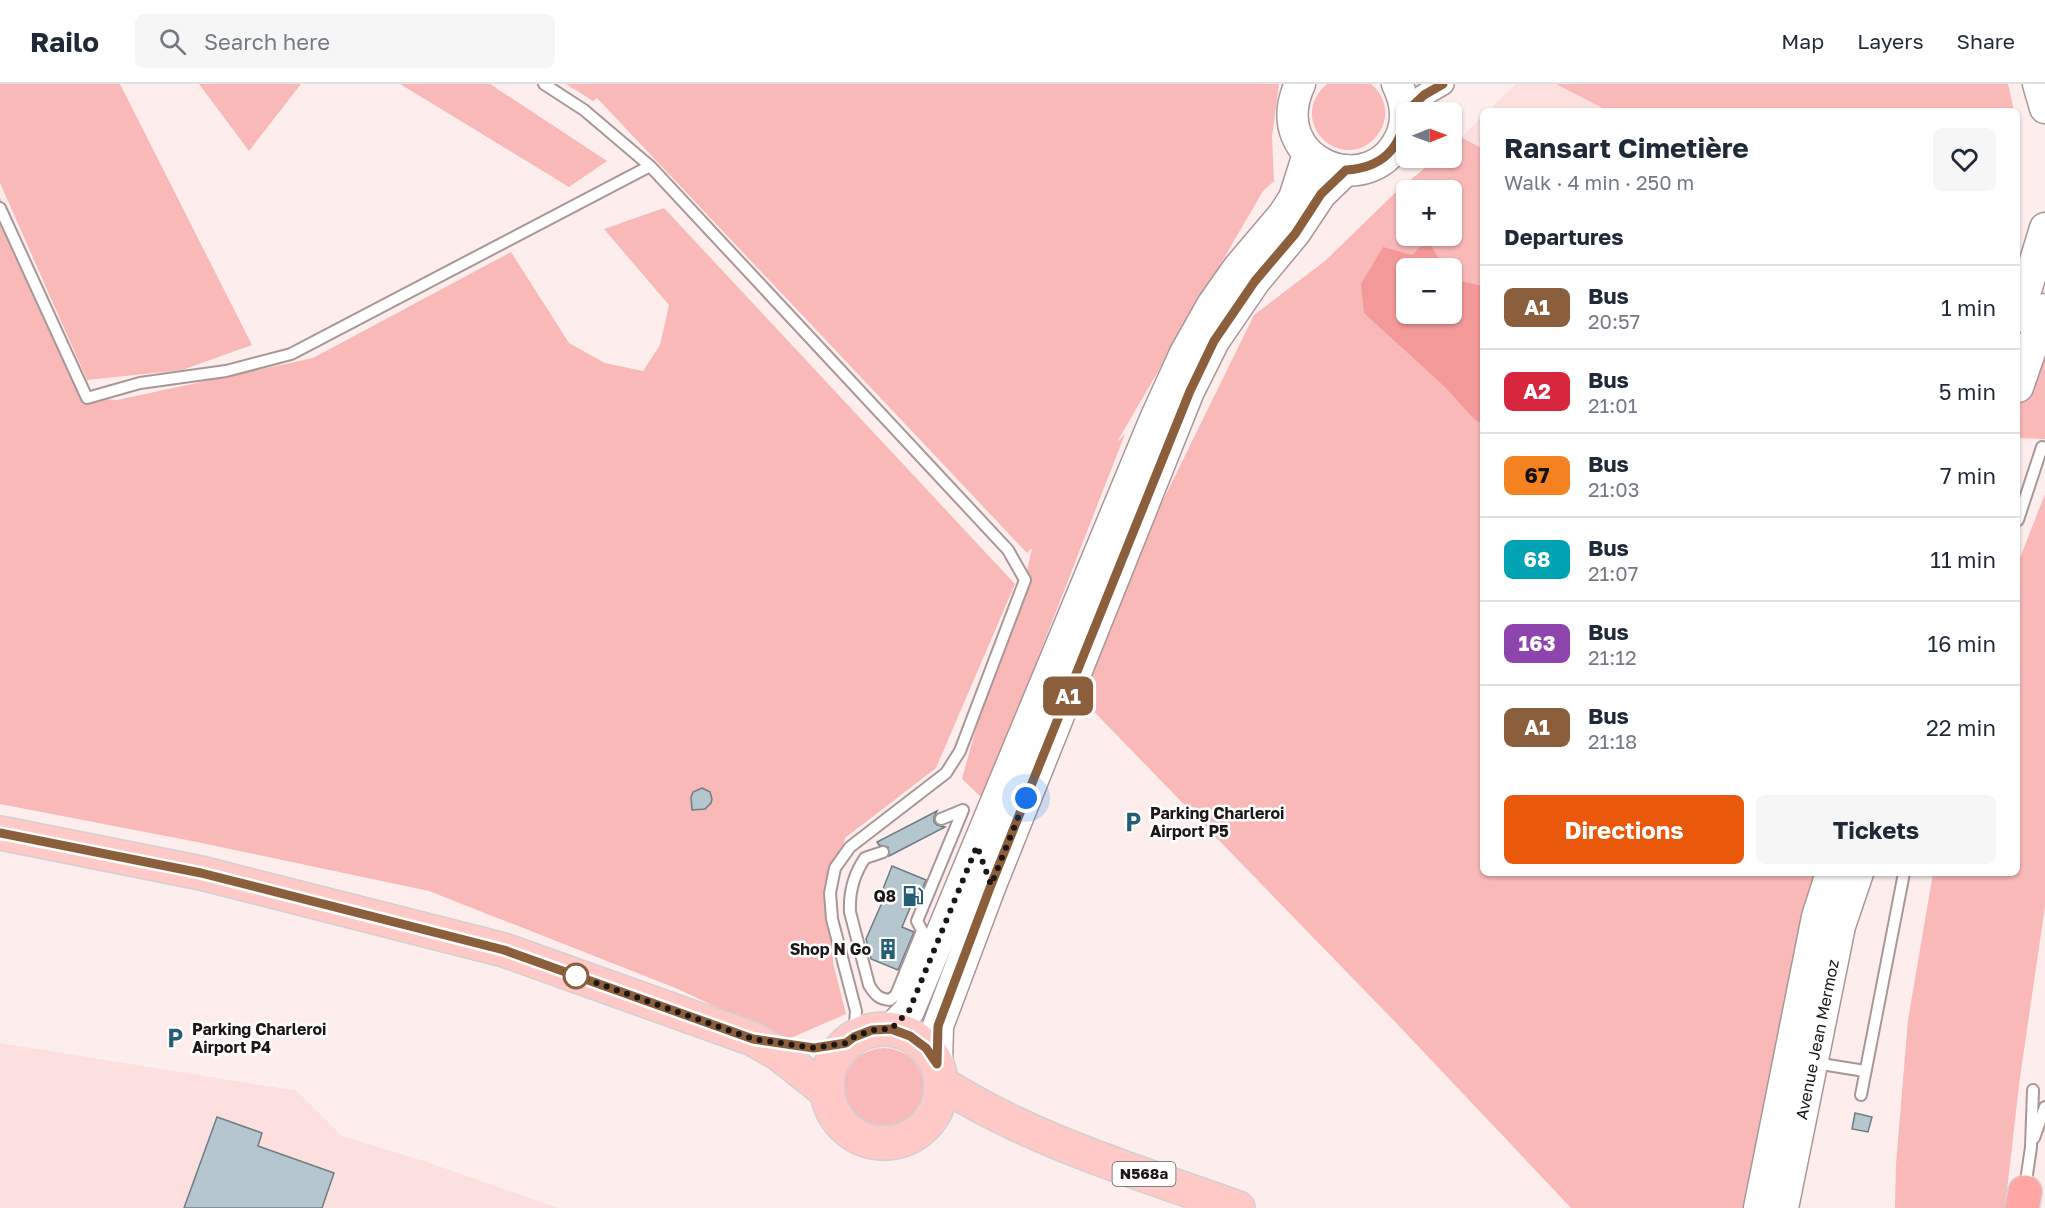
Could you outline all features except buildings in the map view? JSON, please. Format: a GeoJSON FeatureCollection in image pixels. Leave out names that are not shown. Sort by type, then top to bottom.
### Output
{"type":"FeatureCollection","features":[{"type":"Feature","properties":{"kind":"main road"},"geometry":{"type":"LineString","coordinates":[[0,833],[201,873],[504,950],[753,1039],[779,1054],[826,1091]]}},
{"type":"Feature","properties":{"kind":"main road"},"geometry":{"type":"LineString","coordinates":[[753,1039],[814,1048],[850,1040],[872,1030],[891,1029]]}},
{"type":"Feature","properties":{"kind":"main road","name":"N568a"},"geometry":{"type":"LineString","coordinates":[[891,1029],[910,1036],[926,1048],[939,1074],[987,1111],[1049,1140],[1238,1208]]}},
{"type":"Feature","properties":{"kind":"main road"},"geometry":{"type":"LineString","coordinates":[[850,1040],[834,1057],[828,1073],[826,1091],[831,1110],[842,1126],[858,1138],[876,1144],[896,1143],[914,1135],[929,1122],[938,1105],[939,1074]]}},
{"type":"Feature","properties":{"kind":"main road","name":"N568a"},"geometry":{"type":"LineString","coordinates":[[929,1122],[985,1124],[1049,1140]]}},
{"type":"Feature","properties":{"kind":"street"},"geometry":{"type":"LineString","coordinates":[[1300,84],[1291,112],[1293,127],[1299,141],[1308,154],[1319,162],[1332,168],[1346,170],[1359,170],[1383,159],[1400,138],[1404,125],[1402,98],[1424,95],[1443,84]]}},
{"type":"Feature","properties":{"kind":"street"},"geometry":{"type":"LineString","coordinates":[[2038,84],[2045,108]]}},
{"type":"Feature","properties":{"kind":"street"},"geometry":{"type":"LineString","coordinates":[[891,1029],[909,1011],[928,942],[964,841],[1185,352],[1212,305],[1238,268],[1283,215],[1294,198],[1308,154]]}},
{"type":"Feature","properties":{"kind":"street"},"geometry":{"type":"LineString","coordinates":[[939,1074],[938,1026],[991,885],[1190,391],[1209,351],[1255,281],[1295,234],[1321,194],[1346,170]]}},
{"type":"Feature","properties":{"kind":"street"},"geometry":{"type":"LineString","coordinates":[[2020,366],[2026,303],[2045,228]]}},
{"type":"Feature","properties":{"kind":"street","name":"Avenue Jean Mermoz"},"geometry":{"type":"LineString","coordinates":[[1759,1208],[1817,917],[1830,876]]}},
{"type":"Feature","properties":{"kind":"street","name":"Avenue Jean Mermoz"},"geometry":{"type":"LineString","coordinates":[[1783,1208],[1840,926],[1857,876]]}},
{"type":"Feature","properties":{"kind":"lane"},"geometry":{"type":"LineString","coordinates":[[544,84],[584,111],[650,166],[1008,550],[1025,580],[960,751],[946,773],[850,847],[835,868],[830,893],[832,919],[856,1011],[850,1040]]}},
{"type":"Feature","properties":{"kind":"lane"},"geometry":{"type":"LineString","coordinates":[[0,207],[87,398],[140,382],[226,371],[291,354],[650,166]]}},
{"type":"Feature","properties":{"kind":"lane"},"geometry":{"type":"LineString","coordinates":[[2020,514],[2042,447]]}},
{"type":"Feature","properties":{"kind":"lane"},"geometry":{"type":"LineString","coordinates":[[941,819],[963,810],[964,841],[991,885]]}},
{"type":"Feature","properties":{"kind":"lane"},"geometry":{"type":"LineString","coordinates":[[883,852],[865,858],[853,881],[849,900],[850,912],[874,994],[890,1000],[896,995],[928,942]]}},
{"type":"Feature","properties":{"kind":"lane"},"geometry":{"type":"LineString","coordinates":[[1861,1095],[1903,876]]}},
{"type":"Feature","properties":{"kind":"lane"},"geometry":{"type":"LineString","coordinates":[[1813,1062],[1865,1071]]}},
{"type":"Feature","properties":{"kind":"lane"},"geometry":{"type":"LineString","coordinates":[[2024,1200],[2031,1147],[2033,1090]]}},
{"type":"Feature","properties":{"kind":"lane"},"geometry":{"type":"LineString","coordinates":[[2031,1147],[2045,1107]]}},
{"type":"Feature","properties":{"kind":"shaded area"},"geometry":{"type":"Polygon","coordinates":[[[0,84],[120,84],[252,345],[182,370],[87,380],[0,183],[0,84]]]}},
{"type":"Feature","properties":{"kind":"shaded area"},"geometry":{"type":"Polygon","coordinates":[[[199,84],[301,84],[249,151],[199,84]]]}},
{"type":"Feature","properties":{"kind":"shaded area"},"geometry":{"type":"Polygon","coordinates":[[[400,84],[490,84],[607,161],[569,187],[400,84]]]}},
{"type":"Feature","properties":{"kind":"shaded area"},"geometry":{"type":"Polygon","coordinates":[[[566,84],[1279,84],[1272,137],[1274,181],[1263,191],[1117,442],[1125,434],[983,799],[962,779],[995,659],[1025,580],[1032,548],[1027,553],[597,98],[593,101],[566,84]]]}},
{"type":"Feature","properties":{"kind":"shaded area"},"geometry":{"type":"Polygon","coordinates":[[[1327,84],[1371,84],[1381,97],[1385,111],[1383,124],[1376,136],[1366,145],[1354,150],[1339,149],[1325,141],[1318,133],[1312,112],[1320,91],[1327,84]]]}},
{"type":"Feature","properties":{"kind":"shaded area"},"geometry":{"type":"Polygon","coordinates":[[[1516,84],[1556,84],[1602,108],[1491,108],[1516,84]]]}},
{"type":"Feature","properties":{"kind":"shaded area"},"geometry":{"type":"Polygon","coordinates":[[[1556,84],[2008,84],[2013,108],[1602,108],[1556,84]]]}},
{"type":"Feature","properties":{"kind":"shaded area"},"geometry":{"type":"Polygon","coordinates":[[[1480,119],[1480,147],[1462,136],[1480,119]]]}},
{"type":"Feature","properties":{"kind":"shaded area"},"geometry":{"type":"Polygon","coordinates":[[[1462,138],[1480,147],[1480,876],[1830,876],[1759,1208],[1571,1208],[1400,1027],[1071,688],[1254,315],[1325,261],[1396,192],[1396,246],[1462,246],[1462,180],[1410,180],[1425,168],[1462,168],[1462,138]]]}},
{"type":"Feature","properties":{"kind":"shaded area"},"geometry":{"type":"Polygon","coordinates":[[[0,197],[87,398],[117,400],[313,358],[511,252],[569,343],[605,363],[643,371],[660,345],[669,305],[604,229],[664,208],[1015,584],[936,768],[845,838],[834,890],[833,963],[846,1014],[786,1040],[678,989],[429,891],[197,842],[0,804],[0,197]]]}},
{"type":"Feature","properties":{"kind":"shaded area"},"geometry":{"type":"Polygon","coordinates":[[[1421,246],[1431,246],[1439,258],[1396,258],[1396,324],[1462,324],[1462,281],[1480,285],[1480,422],[1364,313],[1361,284],[1383,247],[1412,255],[1421,246]]]}},
{"type":"Feature","properties":{"kind":"shaded area"},"geometry":{"type":"Polygon","coordinates":[[[2045,313],[2045,439],[2020,438],[2020,387],[2045,313]]]}},
{"type":"Feature","properties":{"kind":"shaded area"},"geometry":{"type":"Polygon","coordinates":[[[2045,494],[2045,906],[2019,1085],[2005,1208],[1895,1208],[1896,1164],[1908,1020],[1932,876],[2020,876],[2020,558],[2045,494]]]}},
{"type":"Feature","properties":{"kind":"shaded area"},"geometry":{"type":"Polygon","coordinates":[[[0,1043],[297,1091],[342,1136],[427,1162],[558,1208],[0,1208],[0,1043]]]}},
{"type":"Feature","properties":{"kind":"shaded area"},"geometry":{"type":"Polygon","coordinates":[[[884,1048],[900,1052],[913,1060],[921,1073],[925,1089],[921,1105],[913,1118],[900,1126],[884,1130],[868,1126],[855,1118],[847,1105],[843,1089],[847,1073],[855,1060],[868,1052],[884,1048]]]}},
{"type":"Feature","properties":{"kind":"bus line","name":"A1"},"geometry":{"type":"LineString","coordinates":[[0,833],[201,873],[504,950],[753,1039],[814,1048],[846,1043],[872,1030],[891,1029],[910,1036],[926,1048],[937,1064],[938,1026],[991,885],[1190,391],[1214,341],[1255,281],[1305,221],[1321,194],[1346,170],[1359,170],[1383,159],[1400,138],[1406,112],[1424,95],[1443,84]]}},
{"type":"Feature","properties":{"kind":"place","name":"Parking Charleroi Airport P5"},"geometry":{"type":"Point","coordinates":[1133,822]}},
{"type":"Feature","properties":{"kind":"place","name":"Q8"},"geometry":{"type":"Point","coordinates":[913,896]}},
{"type":"Feature","properties":{"kind":"place","name":"Shop N Go"},"geometry":{"type":"Point","coordinates":[888,949]}},
{"type":"Feature","properties":{"kind":"place","name":"Parking Charleroi Airport P4"},"geometry":{"type":"Point","coordinates":[175,1038]}},
{"type":"Feature","properties":{"kind":"route"},"geometry":{"type":"LineString","coordinates":[[576,976],[566,972],[753,1039],[814,1048],[846,1043],[872,1030],[891,1029],[909,1011],[977,846],[991,885],[1026,798]]}}]}
